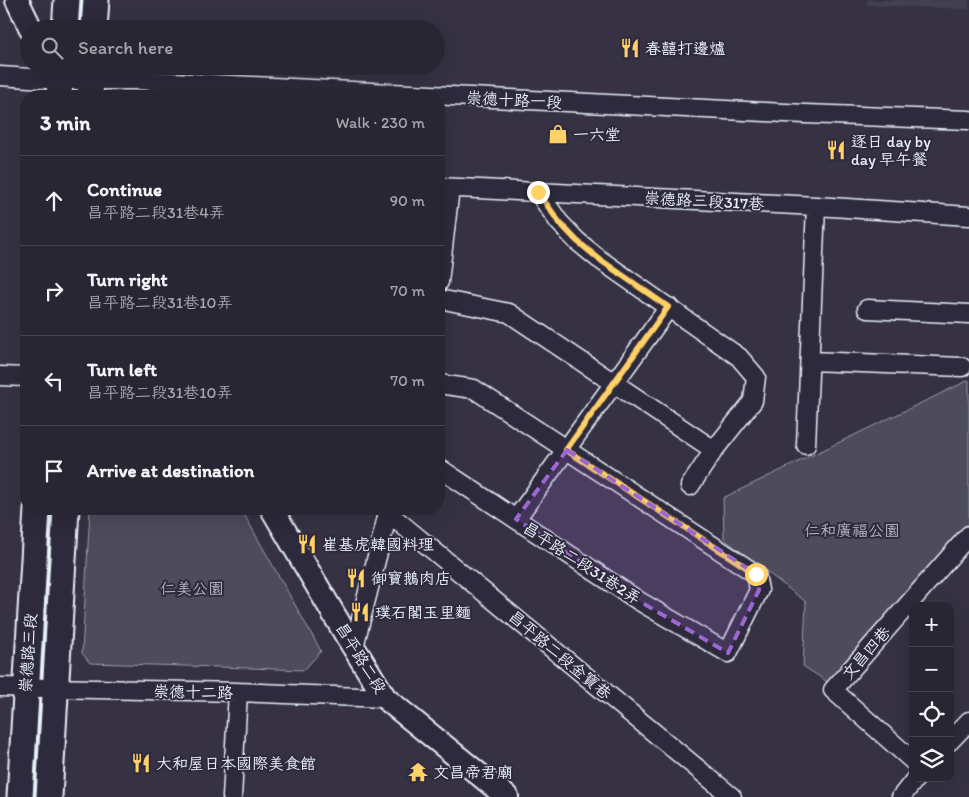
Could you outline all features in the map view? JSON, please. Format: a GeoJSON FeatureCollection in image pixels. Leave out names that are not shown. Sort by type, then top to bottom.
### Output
{"type":"FeatureCollection","features":[{"type":"Feature","properties":{"kind":"main road"},"geometry":{"type":"LineString","coordinates":[[66,20],[67,0]]}},
{"type":"Feature","properties":{"kind":"main road"},"geometry":{"type":"LineString","coordinates":[[95,20],[96,0]]}},
{"type":"Feature","properties":{"kind":"main road","name":"崇德路三段"},"geometry":{"type":"LineString","coordinates":[[20,797],[37,515]]}},
{"type":"Feature","properties":{"kind":"main road","name":"崇德路三段"},"geometry":{"type":"LineString","coordinates":[[49,797],[66,515]]}},
{"type":"Feature","properties":{"kind":"street"},"geometry":{"type":"LineString","coordinates":[[17,0],[27,20]]}},
{"type":"Feature","properties":{"kind":"street","name":"崇德十路一段"},"geometry":{"type":"LineString","coordinates":[[0,76],[60,81],[135,80],[332,90]]}},
{"type":"Feature","properties":{"kind":"street","name":"崇德十路一段"},"geometry":{"type":"LineString","coordinates":[[445,96],[805,114],[969,120]]}},
{"type":"Feature","properties":{"kind":"street","name":"崇德路三段317巷"},"geometry":{"type":"LineString","coordinates":[[445,188],[816,206],[969,216]]}},
{"type":"Feature","properties":{"kind":"street"},"geometry":{"type":"LineString","coordinates":[[538,192],[559,222],[577,241],[599,259],[739,357],[756,377],[753,401],[714,450],[690,486]]}},
{"type":"Feature","properties":{"kind":"street"},"geometry":{"type":"LineString","coordinates":[[806,445],[816,206]]}},
{"type":"Feature","properties":{"kind":"street"},"geometry":{"type":"LineString","coordinates":[[445,300],[509,313],[714,450]]}},
{"type":"Feature","properties":{"kind":"street"},"geometry":{"type":"LineString","coordinates":[[516,519],[668,307]]}},
{"type":"Feature","properties":{"kind":"street"},"geometry":{"type":"LineString","coordinates":[[868,309],[969,314]]}},
{"type":"Feature","properties":{"kind":"street"},"geometry":{"type":"LineString","coordinates":[[810,361],[962,367]]}},
{"type":"Feature","properties":{"kind":"street"},"geometry":{"type":"LineString","coordinates":[[0,376],[20,377]]}},
{"type":"Feature","properties":{"kind":"street"},"geometry":{"type":"LineString","coordinates":[[445,385],[474,389],[566,450]]}},
{"type":"Feature","properties":{"kind":"street","name":"昌平路二段31巷2弄"},"geometry":{"type":"LineString","coordinates":[[445,472],[639,601],[728,653],[759,590],[756,574],[566,450]]}},
{"type":"Feature","properties":{"kind":"street","name":"昌平路二段"},"geometry":{"type":"LineString","coordinates":[[276,515],[385,698],[507,797]]}},
{"type":"Feature","properties":{"kind":"street"},"geometry":{"type":"LineString","coordinates":[[354,647],[387,515]]}},
{"type":"Feature","properties":{"kind":"street","name":"昌平路二段金寶巷"},"geometry":{"type":"LineString","coordinates":[[393,515],[732,797]]}},
{"type":"Feature","properties":{"kind":"street","name":"文昌四巷"},"geometry":{"type":"LineString","coordinates":[[909,757],[833,690],[969,535]]}},
{"type":"Feature","properties":{"kind":"street","name":"崇德十二路"},"geometry":{"type":"LineString","coordinates":[[0,687],[238,692],[385,698]]}},
{"type":"Feature","properties":{"kind":"street"},"geometry":{"type":"LineString","coordinates":[[232,797],[238,692]]}},
{"type":"Feature","properties":{"kind":"street"},"geometry":{"type":"LineString","coordinates":[[954,737],[969,721]]}},
{"type":"Feature","properties":{"kind":"street"},"geometry":{"type":"LineString","coordinates":[[901,797],[913,782]]}},
{"type":"Feature","properties":{"kind":"highlighted area"},"geometry":{"type":"Polygon","coordinates":[[[567,450],[756,574],[759,590],[728,653],[639,601],[516,519],[567,450]]]}},
{"type":"Feature","properties":{"kind":"shaded area"},"geometry":{"type":"Polygon","coordinates":[[[867,0],[969,0],[969,9],[866,5],[867,0]]]}},
{"type":"Feature","properties":{"kind":"green space","name":"仁和廣福公園"},"geometry":{"type":"Polygon","coordinates":[[[969,380],[969,525],[829,683],[803,666],[806,602],[724,539],[723,498],[969,380]]]}},
{"type":"Feature","properties":{"kind":"green space","name":"仁美公園"},"geometry":{"type":"Polygon","coordinates":[[[90,515],[244,515],[321,651],[304,670],[90,663],[82,653],[90,515]]]}},
{"type":"Feature","properties":{"kind":"place","name":"春囍打邊爐"},"geometry":{"type":"Point","coordinates":[630,48]}},
{"type":"Feature","properties":{"kind":"place","name":"一六堂"},"geometry":{"type":"Point","coordinates":[558,134]}},
{"type":"Feature","properties":{"kind":"place","name":"逐日 day by day 早午餐"},"geometry":{"type":"Point","coordinates":[836,150]}},
{"type":"Feature","properties":{"kind":"place","name":"崔基虎韓國料理"},"geometry":{"type":"Point","coordinates":[307,544]}},
{"type":"Feature","properties":{"kind":"place","name":"御寶鵝肉店"},"geometry":{"type":"Point","coordinates":[356,578]}},
{"type":"Feature","properties":{"kind":"place","name":"璞石閣玉里麵"},"geometry":{"type":"Point","coordinates":[360,612]}},
{"type":"Feature","properties":{"kind":"place","name":"大和屋日本國際美食館"},"geometry":{"type":"Point","coordinates":[141,763]}},
{"type":"Feature","properties":{"kind":"place","name":"文昌帝君廟"},"geometry":{"type":"Point","coordinates":[418,772]}},
{"type":"Feature","properties":{"kind":"route"},"geometry":{"type":"LineString","coordinates":[[538,192],[559,222],[577,241],[599,259],[668,307],[566,450],[756,574]]}}]}
